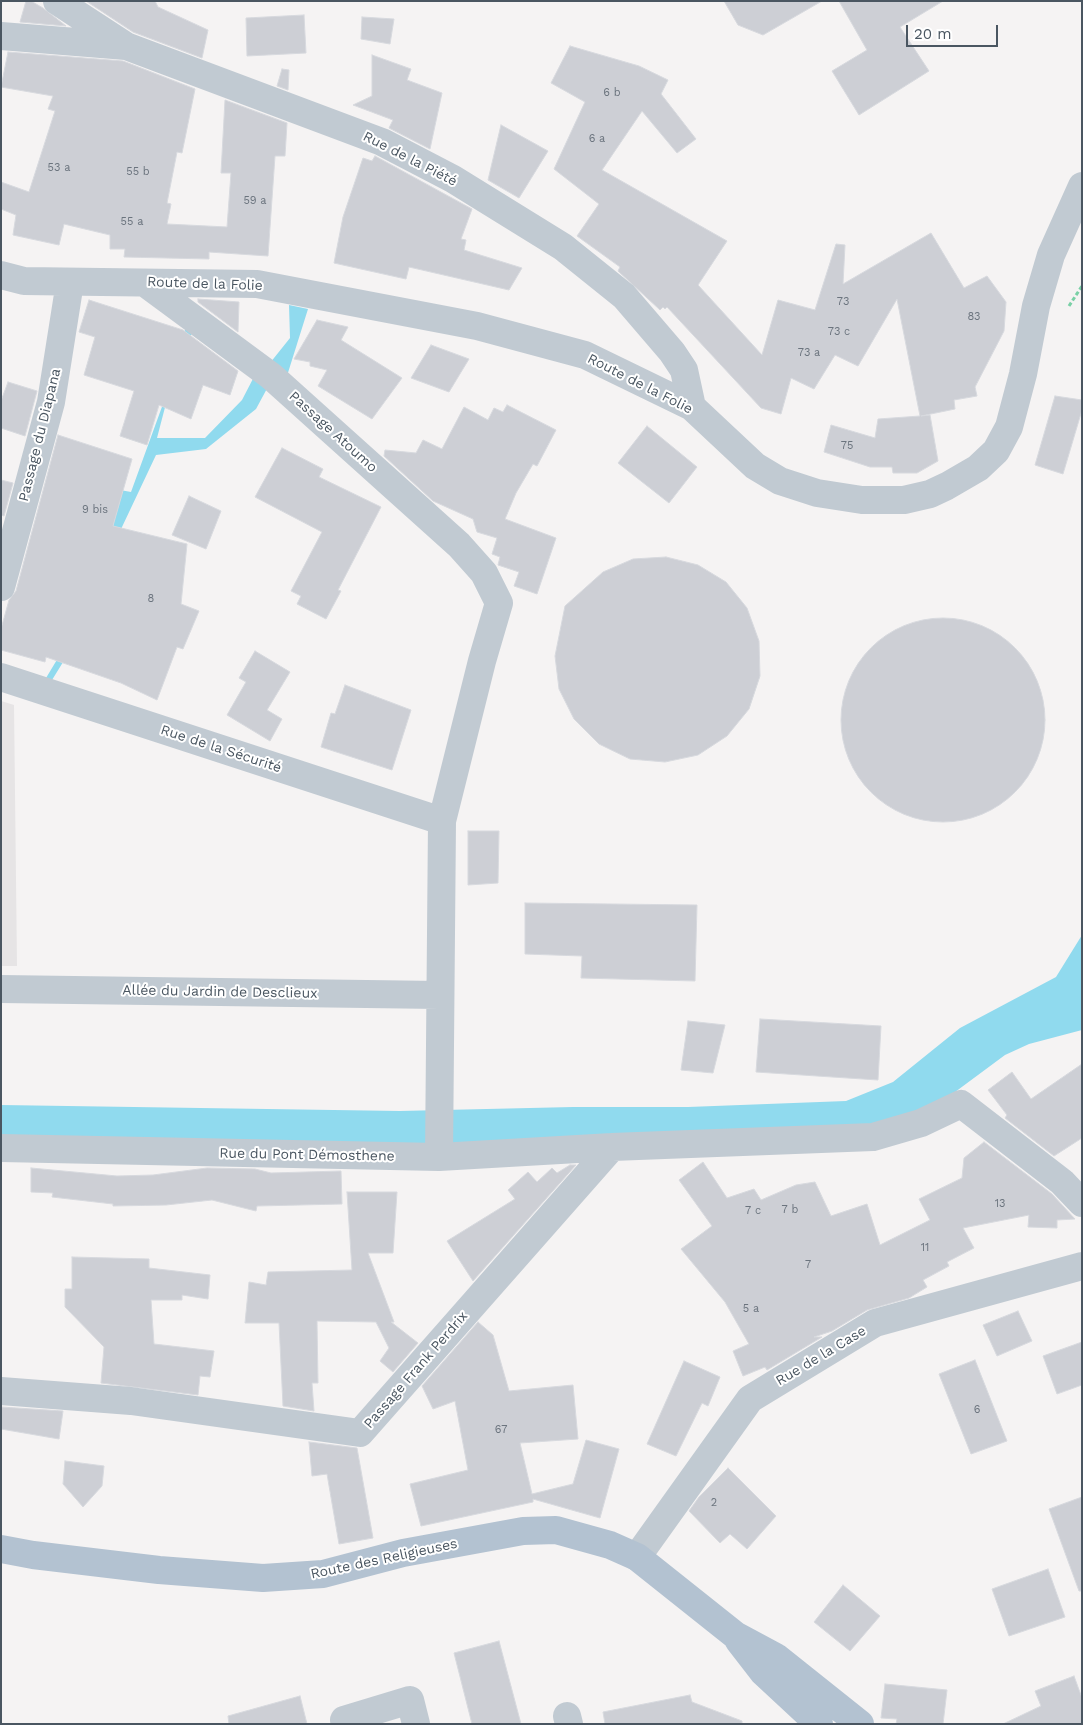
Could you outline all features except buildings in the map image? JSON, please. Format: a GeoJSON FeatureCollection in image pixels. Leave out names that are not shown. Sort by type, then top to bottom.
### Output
{"type":"FeatureCollection","features":[{"type":"Feature","properties":{"kind":"main road","name":"Route des Religieuses"},"geometry":{"type":"LineString","coordinates":[[1,1549],[33,1555],[159,1570],[263,1578],[323,1574],[403,1553],[523,1531],[556,1530],[610,1545],[637,1557],[735,1636],[776,1657],[860,1724]]}},
{"type":"Feature","properties":{"kind":"main road","name":"Route des Religieuses"},"geometry":{"type":"LineString","coordinates":[[735,1636],[762,1672],[819,1724]]}},
{"type":"Feature","properties":{"kind":"street","name":"Rue de la Piété"},"geometry":{"type":"LineString","coordinates":[[57,1],[126,46],[382,142],[453,179],[563,247],[624,296],[672,352],[684,370],[692,407]]}},
{"type":"Feature","properties":{"kind":"street"},"geometry":{"type":"LineString","coordinates":[[1,36],[126,46]]}},
{"type":"Feature","properties":{"kind":"street","name":"Route de la Folie"},"geometry":{"type":"LineString","coordinates":[[1,275],[24,282],[257,284],[476,326],[585,355],[692,407],[755,466],[780,481],[817,494],[862,500],[904,500],[930,494],[948,486],[978,468],[996,451],[1009,427],[1023,374],[1036,306],[1050,255],[1082,186]]}},
{"type":"Feature","properties":{"kind":"street","name":"Passage du Diapana"},"geometry":{"type":"LineString","coordinates":[[1,587],[51,402],[70,282]]}},
{"type":"Feature","properties":{"kind":"street","name":"Passage Atoumo"},"geometry":{"type":"LineString","coordinates":[[145,283],[271,376],[459,545],[484,573],[499,603],[482,661],[442,820]]}},
{"type":"Feature","properties":{"kind":"street","name":"Rue de la Sécurité"},"geometry":{"type":"LineString","coordinates":[[1,676],[442,820]]}},
{"type":"Feature","properties":{"kind":"street"},"geometry":{"type":"LineString","coordinates":[[439,1158],[442,820]]}},
{"type":"Feature","properties":{"kind":"street","name":"Allée du Jardin de Desclieux"},"geometry":{"type":"LineString","coordinates":[[1,989],[439,996]]}},
{"type":"Feature","properties":{"kind":"street","name":"Rue du Pont Démosthene"},"geometry":{"type":"LineString","coordinates":[[1,1148],[439,1158],[612,1147],[873,1137],[921,1123],[961,1104],[1062,1182],[1082,1204]]}},
{"type":"Feature","properties":{"kind":"street","name":"Passage Frank Perdrix"},"geometry":{"type":"LineString","coordinates":[[1,1391],[131,1401],[360,1433],[612,1147]]}},
{"type":"Feature","properties":{"kind":"street","name":"Rue de la Case"},"geometry":{"type":"LineString","coordinates":[[637,1557],[750,1398],[875,1323],[1082,1266]]}},
{"type":"Feature","properties":{"kind":"street"},"geometry":{"type":"LineString","coordinates":[[344,1720],[410,1700],[416,1724]]}},
{"type":"Feature","properties":{"kind":"shaded area"},"geometry":{"type":"Polygon","coordinates":[[[1,701],[14,705],[17,966],[1,966],[1,701]]]}},
{"type":"Feature","properties":{"kind":"water"},"geometry":{"type":"Polygon","coordinates":[[[289,305],[308,309],[286,379],[270,363],[290,338],[289,305]]]}},
{"type":"Feature","properties":{"kind":"water"},"geometry":{"type":"Polygon","coordinates":[[[187,323],[194,328],[169,392],[157,438],[205,438],[242,400],[257,371],[270,383],[256,409],[206,449],[156,455],[122,527],[97,607],[52,680],[46,678],[85,613],[111,536],[120,490],[131,492],[167,393],[187,323]]]}},
{"type":"Feature","properties":{"kind":"water"},"geometry":{"type":"Polygon","coordinates":[[[1082,935],[1082,1030],[1029,1044],[1005,1055],[924,1115],[858,1129],[464,1151],[1,1143],[1,1105],[400,1111],[573,1107],[688,1107],[846,1101],[893,1082],[960,1028],[1056,977],[1082,935]]]}}]}
